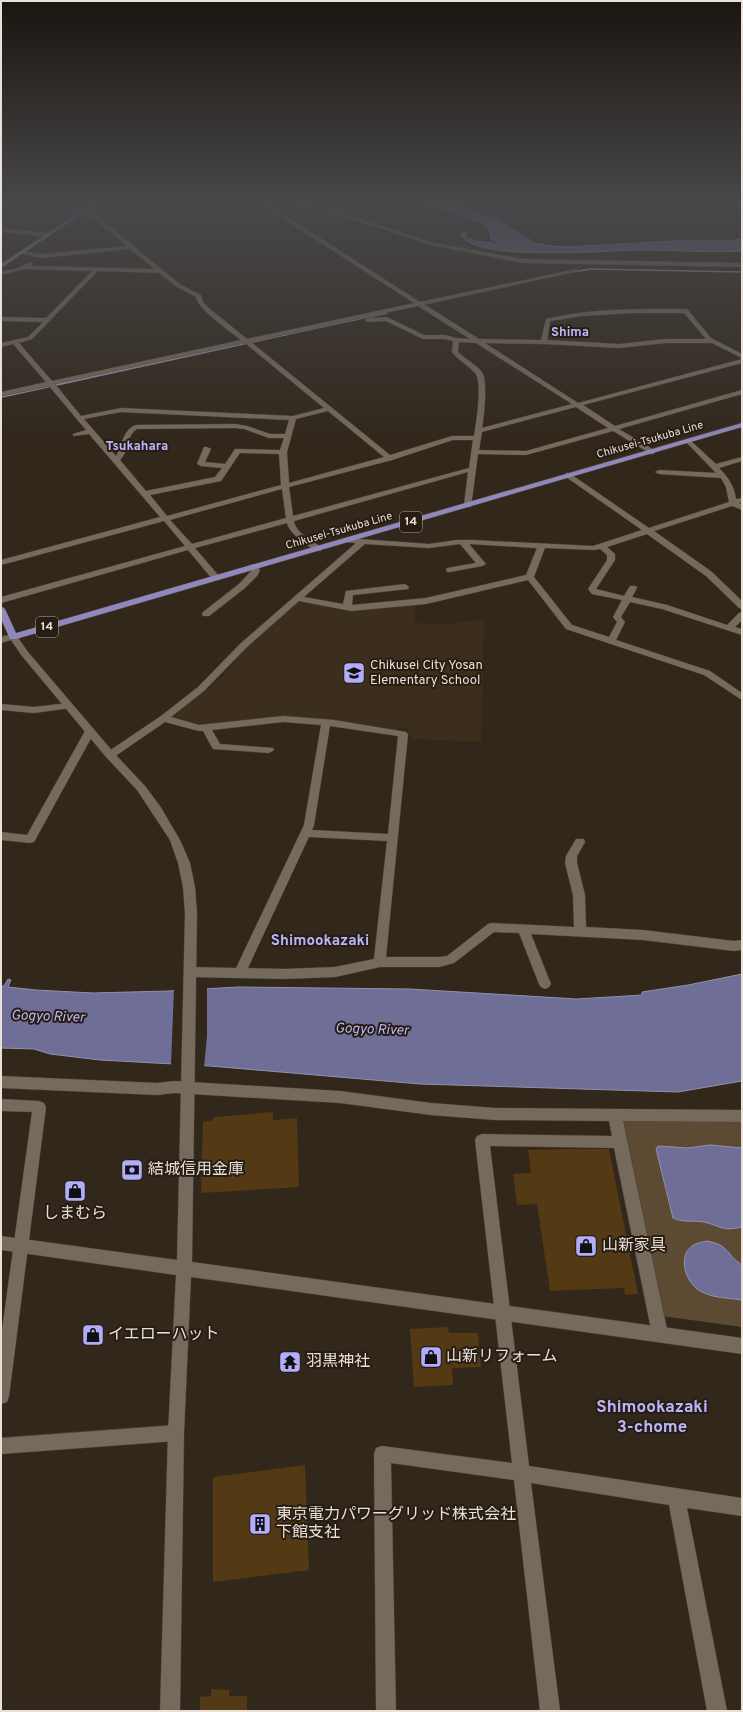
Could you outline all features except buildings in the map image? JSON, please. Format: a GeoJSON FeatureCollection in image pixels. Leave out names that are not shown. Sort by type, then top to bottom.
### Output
{"type":"FeatureCollection","features":[{"type":"Feature","properties":{"kind":"main road","name":"Chikusei-Tsukuba Line"},"geometry":{"type":"LineString","coordinates":[[13,637],[742,425]]}},
{"type":"Feature","properties":{"kind":"main road"},"geometry":{"type":"LineString","coordinates":[[1,609],[13,637]]}},
{"type":"Feature","properties":{"kind":"street"},"geometry":{"type":"LineString","coordinates":[[1,345],[30,338],[82,284]]}},
{"type":"Feature","properties":{"kind":"street"},"geometry":{"type":"LineString","coordinates":[[176,284],[199,296],[202,304],[389,458]]}},
{"type":"Feature","properties":{"kind":"street"},"geometry":{"type":"LineString","coordinates":[[390,284],[651,452]]}},
{"type":"Feature","properties":{"kind":"street"},"geometry":{"type":"LineString","coordinates":[[1,394],[52,385],[512,284]]}},
{"type":"Feature","properties":{"kind":"street"},"geometry":{"type":"LineString","coordinates":[[544,342],[548,320],[574,315],[686,311],[708,339],[742,356]]}},
{"type":"Feature","properties":{"kind":"street"},"geometry":{"type":"LineString","coordinates":[[1,319],[47,320]]}},
{"type":"Feature","properties":{"kind":"street"},"geometry":{"type":"LineString","coordinates":[[347,325],[387,319],[424,337],[445,337],[456,340],[544,342],[618,346],[666,342],[712,341]]}},
{"type":"Feature","properties":{"kind":"street"},"geometry":{"type":"LineString","coordinates":[[456,340],[455,352],[462,361],[479,373],[481,379],[482,410],[472,469],[468,505]]}},
{"type":"Feature","properties":{"kind":"street"},"geometry":{"type":"LineString","coordinates":[[15,342],[216,578]]}},
{"type":"Feature","properties":{"kind":"street"},"geometry":{"type":"LineString","coordinates":[[1,563],[286,487],[389,458],[452,438],[478,434],[742,361]]}},
{"type":"Feature","properties":{"kind":"street"},"geometry":{"type":"LineString","coordinates":[[475,452],[526,454],[742,392]]}},
{"type":"Feature","properties":{"kind":"street"},"geometry":{"type":"LineString","coordinates":[[79,418],[121,410],[293,418],[328,409]]}},
{"type":"Feature","properties":{"kind":"street"},"geometry":{"type":"LineString","coordinates":[[196,425],[201,414]]}},
{"type":"Feature","properties":{"kind":"street"},"geometry":{"type":"LineString","coordinates":[[293,418],[283,452],[283,469],[291,527],[296,533],[318,549]]}},
{"type":"Feature","properties":{"kind":"street"},"geometry":{"type":"LineString","coordinates":[[116,460],[120,457],[126,440],[133,428],[196,425],[245,427],[269,436],[288,436]]}},
{"type":"Feature","properties":{"kind":"street"},"geometry":{"type":"LineString","coordinates":[[75,435],[90,431]]}},
{"type":"Feature","properties":{"kind":"street"},"geometry":{"type":"LineString","coordinates":[[688,441],[723,476],[730,487],[733,503]]}},
{"type":"Feature","properties":{"kind":"street"},"geometry":{"type":"LineString","coordinates":[[207,449],[201,464],[227,466]]}},
{"type":"Feature","properties":{"kind":"street"},"geometry":{"type":"LineString","coordinates":[[145,494],[218,479],[238,451],[283,452]]}},
{"type":"Feature","properties":{"kind":"street"},"geometry":{"type":"LineString","coordinates":[[715,467],[742,459]]}},
{"type":"Feature","properties":{"kind":"street"},"geometry":{"type":"LineString","coordinates":[[1,600],[472,469]]}},
{"type":"Feature","properties":{"kind":"street"},"geometry":{"type":"LineString","coordinates":[[659,472],[723,476]]}},
{"type":"Feature","properties":{"kind":"street"},"geometry":{"type":"LineString","coordinates":[[570,475],[709,574],[742,606]]}},
{"type":"Feature","properties":{"kind":"street"},"geometry":{"type":"LineString","coordinates":[[349,540],[428,546],[462,542],[594,548],[742,500]]}},
{"type":"Feature","properties":{"kind":"street"},"geometry":{"type":"LineString","coordinates":[[733,503],[742,508]]}},
{"type":"Feature","properties":{"kind":"street"},"geometry":{"type":"LineString","coordinates":[[110,754],[164,718],[201,690],[244,645],[363,541]]}},
{"type":"Feature","properties":{"kind":"street"},"geometry":{"type":"LineString","coordinates":[[450,570],[482,564],[462,542]]}},
{"type":"Feature","properties":{"kind":"street"},"geometry":{"type":"LineString","coordinates":[[530,577],[542,546]]}},
{"type":"Feature","properties":{"kind":"street"},"geometry":{"type":"LineString","coordinates":[[601,546],[611,554],[611,560],[592,590],[595,592],[664,606],[714,624],[742,632]]}},
{"type":"Feature","properties":{"kind":"street"},"geometry":{"type":"LineString","coordinates":[[206,614],[250,580],[256,570],[253,567]]}},
{"type":"Feature","properties":{"kind":"street"},"geometry":{"type":"LineString","coordinates":[[297,598],[347,607],[426,601],[488,588],[530,577]]}},
{"type":"Feature","properties":{"kind":"street"},"geometry":{"type":"LineString","coordinates":[[530,577],[569,627],[707,673],[742,697]]}},
{"type":"Feature","properties":{"kind":"street"},"geometry":{"type":"LineString","coordinates":[[347,607],[349,593],[405,587]]}},
{"type":"Feature","properties":{"kind":"street"},"geometry":{"type":"LineString","coordinates":[[611,641],[621,622],[617,617],[633,588]]}},
{"type":"Feature","properties":{"kind":"street"},"geometry":{"type":"LineString","coordinates":[[729,628],[742,616]]}},
{"type":"Feature","properties":{"kind":"street"},"geometry":{"type":"LineString","coordinates":[[1,640],[13,637],[25,654],[68,706],[141,788],[175,840],[184,863],[189,887],[191,913],[184,1268],[176,1433],[170,1711]]}},
{"type":"Feature","properties":{"kind":"street"},"geometry":{"type":"LineString","coordinates":[[1,707],[34,710],[68,706]]}},
{"type":"Feature","properties":{"kind":"street"},"geometry":{"type":"LineString","coordinates":[[164,718],[199,728],[283,719],[326,723],[403,734],[380,962]]}},
{"type":"Feature","properties":{"kind":"street"},"geometry":{"type":"LineString","coordinates":[[240,973],[309,825],[326,723]]}},
{"type":"Feature","properties":{"kind":"street"},"geometry":{"type":"LineString","coordinates":[[206,728],[217,747],[269,750]]}},
{"type":"Feature","properties":{"kind":"street"},"geometry":{"type":"LineString","coordinates":[[1,836],[30,839],[90,731]]}},
{"type":"Feature","properties":{"kind":"street"},"geometry":{"type":"LineString","coordinates":[[305,834],[393,838]]}},
{"type":"Feature","properties":{"kind":"street"},"geometry":{"type":"LineString","coordinates":[[580,842],[571,856],[571,863],[579,895],[580,931]]}},
{"type":"Feature","properties":{"kind":"street"},"geometry":{"type":"LineString","coordinates":[[190,975],[204,971],[240,973],[335,972],[380,962],[439,962],[450,960],[492,927],[643,935],[734,946],[742,945]]}},
{"type":"Feature","properties":{"kind":"street"},"geometry":{"type":"LineString","coordinates":[[523,929],[545,984]]}},
{"type":"Feature","properties":{"kind":"street"},"geometry":{"type":"LineString","coordinates":[[1,1082],[149,1088],[174,1087],[188,1084],[340,1097],[495,1114],[742,1116]]}},
{"type":"Feature","properties":{"kind":"street"},"geometry":{"type":"LineString","coordinates":[[1,1105],[39,1107],[4,1352],[1,1396]]}},
{"type":"Feature","properties":{"kind":"street"},"geometry":{"type":"LineString","coordinates":[[616,1114],[620,1142],[660,1334]]}},
{"type":"Feature","properties":{"kind":"street"},"geometry":{"type":"LineString","coordinates":[[550,1711],[482,1140],[620,1142]]}},
{"type":"Feature","properties":{"kind":"street"},"geometry":{"type":"LineString","coordinates":[[1,1243],[742,1346]]}},
{"type":"Feature","properties":{"kind":"street"},"geometry":{"type":"LineString","coordinates":[[1,1446],[176,1433]]}},
{"type":"Feature","properties":{"kind":"street"},"geometry":{"type":"LineString","coordinates":[[386,1711],[382,1454],[522,1473],[742,1507]]}},
{"type":"Feature","properties":{"kind":"street"},"geometry":{"type":"LineString","coordinates":[[676,1498],[717,1711]]}},
{"type":"Feature","properties":{"kind":"shaded area","name":"Chikusei City Yosan Elementary School"},"geometry":{"type":"Polygon","coordinates":[[[302,602],[353,610],[416,604],[414,623],[447,624],[478,620],[484,622],[481,742],[415,739],[408,734],[409,729],[398,728],[398,731],[284,717],[203,725],[172,717],[210,687],[216,680],[221,678],[235,661],[234,660],[248,646],[297,603],[302,602]]]}},
{"type":"Feature","properties":{"kind":"shaded area"},"geometry":{"type":"Polygon","coordinates":[[[629,1118],[742,1120],[742,1327],[662,1316],[622,1122],[629,1118]]]}},
{"type":"Feature","properties":{"kind":"water","name":"Gogyo River"},"geometry":{"type":"Polygon","coordinates":[[[742,974],[742,1081],[678,1092],[420,1084],[210,1066],[100,1060],[50,1054],[34,1049],[1,1048],[1,986],[4,986],[8,979],[11,980],[8,987],[93,993],[238,987],[410,989],[577,999],[642,995],[642,992],[688,985],[742,974]]]}},
{"type":"Feature","properties":{"kind":"water"},"geometry":{"type":"Polygon","coordinates":[[[710,1145],[742,1148],[742,1227],[726,1229],[704,1222],[673,1218],[656,1149],[658,1146],[688,1148],[710,1145]]]}},
{"type":"Feature","properties":{"kind":"water"},"geometry":{"type":"Polygon","coordinates":[[[707,1241],[724,1247],[742,1265],[742,1300],[710,1295],[700,1291],[687,1276],[684,1263],[687,1251],[697,1243],[707,1241]]]}},
{"type":"Feature","properties":{"kind":"pier"},"geometry":{"type":"Polygon","coordinates":[[[207,987],[207,1036],[204,1067],[171,1065],[174,989],[207,987]]]}},
{"type":"Feature","properties":{"kind":"waterway"},"geometry":{"type":"LineString","coordinates":[[420,305],[508,286]]}},
{"type":"Feature","properties":{"kind":"waterway"},"geometry":{"type":"LineString","coordinates":[[284,335],[387,313]]}},
{"type":"Feature","properties":{"kind":"waterway"},"geometry":{"type":"LineString","coordinates":[[1,397],[288,334]]}},
{"type":"Feature","properties":{"kind":"place","name":"Chikusei City Yosan Elementary School"},"geometry":{"type":"Point","coordinates":[354,673]}},
{"type":"Feature","properties":{"kind":"place","name":"結城信用金庫"},"geometry":{"type":"Point","coordinates":[132,1170]}},
{"type":"Feature","properties":{"kind":"place","name":"しまむら"},"geometry":{"type":"Point","coordinates":[75,1191]}},
{"type":"Feature","properties":{"kind":"place","name":"山新家具"},"geometry":{"type":"Point","coordinates":[586,1246]}},
{"type":"Feature","properties":{"kind":"place","name":"イエローハット"},"geometry":{"type":"Point","coordinates":[93,1335]}},
{"type":"Feature","properties":{"kind":"place","name":"山新リフォーム"},"geometry":{"type":"Point","coordinates":[431,1357]}},
{"type":"Feature","properties":{"kind":"place","name":"羽黒神社"},"geometry":{"type":"Point","coordinates":[290,1362]}},
{"type":"Feature","properties":{"kind":"place","name":"東京電力パワーグリッド株式会社 下館支社"},"geometry":{"type":"Point","coordinates":[260,1524]}},
{"type":"Feature","properties":{"kind":"district","name":"Shima"},"geometry":{"type":"Point","coordinates":[570,333]}},
{"type":"Feature","properties":{"kind":"district","name":"Tsukahara"},"geometry":{"type":"Point","coordinates":[137,447]}},
{"type":"Feature","properties":{"kind":"district","name":"Shimookazaki"},"geometry":{"type":"Point","coordinates":[320,941]}},
{"type":"Feature","properties":{"kind":"district","name":"Shimookazaki 3-chome"},"geometry":{"type":"Point","coordinates":[652,1418]}}]}
